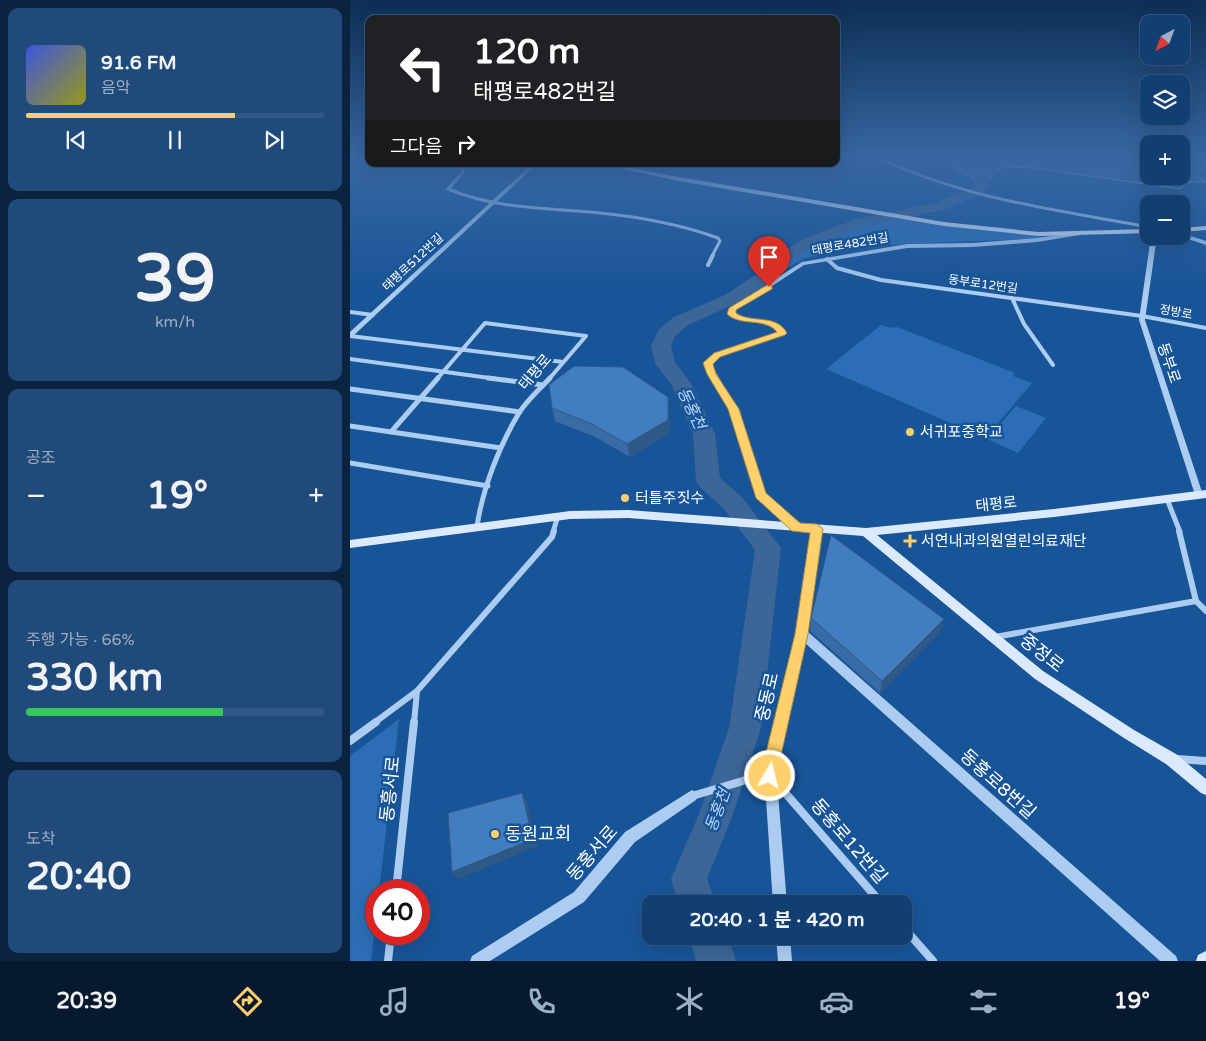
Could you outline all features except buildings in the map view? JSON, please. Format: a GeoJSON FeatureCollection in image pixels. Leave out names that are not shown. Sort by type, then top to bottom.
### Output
{"type":"FeatureCollection","features":[{"type":"Feature","properties":{"kind":"main road"},"geometry":{"type":"LineString","coordinates":[[821,203],[993,230],[1078,234],[1140,231]]}},
{"type":"Feature","properties":{"kind":"main road"},"geometry":{"type":"LineString","coordinates":[[1190,229],[1206,228]]}},
{"type":"Feature","properties":{"kind":"main road","name":"태평로"},"geometry":{"type":"LineString","coordinates":[[558,516],[628,514],[866,532],[1054,513],[1202,494]]}},
{"type":"Feature","properties":{"kind":"main road"},"geometry":{"type":"LineString","coordinates":[[350,544],[558,516]]}},
{"type":"Feature","properties":{"kind":"main road","name":"중정로"},"geometry":{"type":"LineString","coordinates":[[866,532],[1039,674],[1171,759],[1206,788]]}},
{"type":"Feature","properties":{"kind":"street"},"geometry":{"type":"LineString","coordinates":[[493,203],[651,220],[694,228],[718,238],[720,241],[708,266]]}},
{"type":"Feature","properties":{"kind":"street","name":"태평로512번길"},"geometry":{"type":"LineString","coordinates":[[350,336],[493,203]]}},
{"type":"Feature","properties":{"kind":"street"},"geometry":{"type":"LineString","coordinates":[[1015,203],[1140,225]]}},
{"type":"Feature","properties":{"kind":"street","name":"태평로482번길"},"geometry":{"type":"LineString","coordinates":[[793,527],[760,495],[734,409],[712,374],[708,363],[717,355],[782,333],[779,328],[768,322],[738,318],[732,314],[732,309],[802,264],[827,258],[907,246],[973,245],[1078,234]]}},
{"type":"Feature","properties":{"kind":"street"},"geometry":{"type":"LineString","coordinates":[[1190,238],[1206,243]]}},
{"type":"Feature","properties":{"kind":"street","name":"동부로"},"geometry":{"type":"LineString","coordinates":[[1153,245],[1142,316],[1144,332],[1202,494]]}},
{"type":"Feature","properties":{"kind":"street","name":"동부로12번길"},"geometry":{"type":"LineString","coordinates":[[827,258],[837,268],[880,280],[1142,316]]}},
{"type":"Feature","properties":{"kind":"street"},"geometry":{"type":"LineString","coordinates":[[1012,298],[1024,324],[1053,365]]}},
{"type":"Feature","properties":{"kind":"street"},"geometry":{"type":"LineString","coordinates":[[350,312],[373,315]]}},
{"type":"Feature","properties":{"kind":"street","name":"정방로"},"geometry":{"type":"LineString","coordinates":[[1142,316],[1206,328]]}},
{"type":"Feature","properties":{"kind":"street","name":"태평로"},"geometry":{"type":"LineString","coordinates":[[462,350],[485,323],[586,336],[520,412],[501,448],[480,508],[477,526]]}},
{"type":"Feature","properties":{"kind":"street"},"geometry":{"type":"LineString","coordinates":[[350,336],[563,362]]}},
{"type":"Feature","properties":{"kind":"street"},"geometry":{"type":"LineString","coordinates":[[391,432],[462,350]]}},
{"type":"Feature","properties":{"kind":"street"},"geometry":{"type":"LineString","coordinates":[[350,359],[544,385]]}},
{"type":"Feature","properties":{"kind":"street"},"geometry":{"type":"LineString","coordinates":[[350,389],[520,412]]}},
{"type":"Feature","properties":{"kind":"street"},"geometry":{"type":"LineString","coordinates":[[350,426],[501,448]]}},
{"type":"Feature","properties":{"kind":"street"},"geometry":{"type":"LineString","coordinates":[[350,464],[488,486]]}},
{"type":"Feature","properties":{"kind":"street"},"geometry":{"type":"LineString","coordinates":[[1166,499],[1180,532],[1196,601],[1206,611]]}},
{"type":"Feature","properties":{"kind":"street"},"geometry":{"type":"LineString","coordinates":[[350,741],[417,691],[552,537],[558,516]]}},
{"type":"Feature","properties":{"kind":"street","name":"중동로"},"geometry":{"type":"LineString","coordinates":[[779,895],[770,774],[802,634],[817,529]]}},
{"type":"Feature","properties":{"kind":"street"},"geometry":{"type":"LineString","coordinates":[[994,637],[1196,601]]}},
{"type":"Feature","properties":{"kind":"street","name":"동홍로8번길"},"geometry":{"type":"LineString","coordinates":[[802,634],[1171,961]]}},
{"type":"Feature","properties":{"kind":"street","name":"동흥서로"},"geometry":{"type":"LineString","coordinates":[[397,880],[417,691]]}},
{"type":"Feature","properties":{"kind":"street"},"geometry":{"type":"LineString","coordinates":[[1171,759],[1206,761]]}},
{"type":"Feature","properties":{"kind":"street","name":"동홍서로"},"geometry":{"type":"LineString","coordinates":[[477,961],[579,897],[630,837],[692,796],[770,774]]}},
{"type":"Feature","properties":{"kind":"street","name":"동홍로12번길"},"geometry":{"type":"LineString","coordinates":[[770,774],[874,895]]}},
{"type":"Feature","properties":{"kind":"street"},"geometry":{"type":"LineString","coordinates":[[912,937],[932,961]]}},
{"type":"Feature","properties":{"kind":"street"},"geometry":{"type":"LineString","coordinates":[[388,961],[390,945]]}},
{"type":"Feature","properties":{"kind":"street"},"geometry":{"type":"LineString","coordinates":[[784,945],[785,961]]}},
{"type":"Feature","properties":{"kind":"shaded area"},"geometry":{"type":"Polygon","coordinates":[[[890,217],[1051,238],[879,245],[805,258],[738,295],[809,245],[890,217]]]}},
{"type":"Feature","properties":{"kind":"shaded area"},"geometry":{"type":"Polygon","coordinates":[[[881,325],[891,328],[897,327],[1015,373],[1013,376],[1032,383],[985,438],[826,369],[881,325]]]}},
{"type":"Feature","properties":{"kind":"shaded area"},"geometry":{"type":"Polygon","coordinates":[[[1016,406],[1046,418],[1018,453],[987,439],[1016,406]]]}},
{"type":"Feature","properties":{"kind":"shaded area"},"geometry":{"type":"Polygon","coordinates":[[[399,719],[380,880],[365,880],[365,945],[373,945],[371,961],[350,961],[350,756],[399,719]]]}},
{"type":"Feature","properties":{"kind":"waterway","name":"동홍천"},"geometry":{"type":"LineString","coordinates":[[694,895],[689,879],[715,817],[745,728],[768,548],[733,503],[708,481],[704,434],[682,385],[665,363],[661,346],[666,333],[681,321],[731,299],[766,276],[781,260],[809,242],[861,222],[939,207],[949,203]]}},
{"type":"Feature","properties":{"kind":"waterway","name":"동홍천"},"geometry":{"type":"LineString","coordinates":[[711,945],[716,961]]}},
{"type":"Feature","properties":{"kind":"place","name":"서귀포중학교"},"geometry":{"type":"Point","coordinates":[910,432]}},
{"type":"Feature","properties":{"kind":"place","name":"터틀주짓수"},"geometry":{"type":"Point","coordinates":[625,498]}},
{"type":"Feature","properties":{"kind":"place","name":"서연내과의원열린의료재단"},"geometry":{"type":"Point","coordinates":[910,541]}},
{"type":"Feature","properties":{"kind":"place","name":"동원교회"},"geometry":{"type":"Point","coordinates":[495,834]}},
{"type":"Feature","properties":{"kind":"route"},"geometry":{"type":"LineString","coordinates":[[769,287],[732,309],[732,314],[738,318],[768,322],[779,328],[782,333],[717,355],[708,363],[712,374],[734,409],[760,495],[797,528],[817,529],[802,634],[770,769],[770,776]]}}]}
